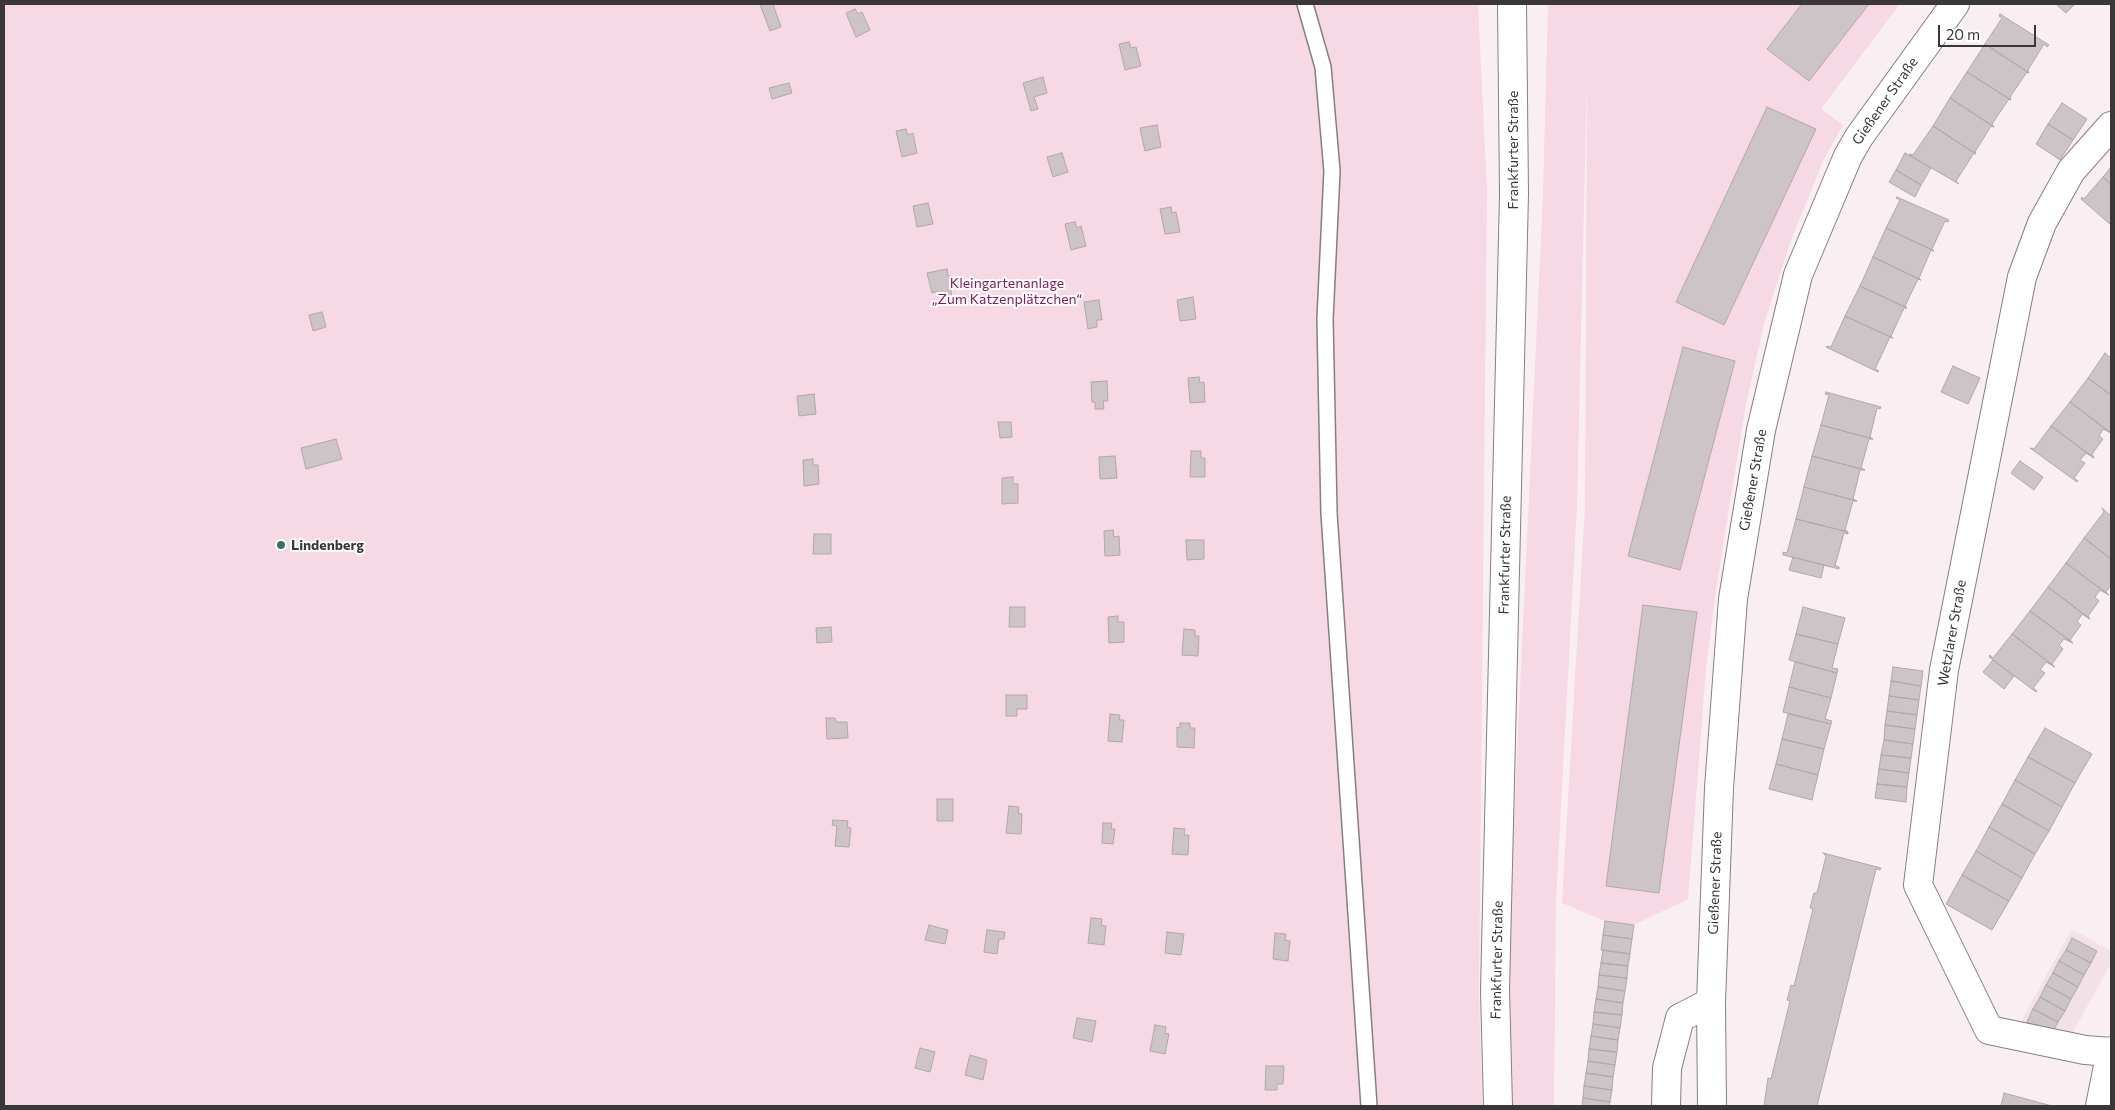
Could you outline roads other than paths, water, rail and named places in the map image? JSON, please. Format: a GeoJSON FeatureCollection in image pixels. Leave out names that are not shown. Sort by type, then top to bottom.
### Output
{"type":"FeatureCollection","features":[{"type":"Feature","properties":{"kind":"street","name":"Frankfurter Straße"},"geometry":{"type":"LineString","coordinates":[[1498,1106],[1495,980],[1514,204],[1512,4]]}},
{"type":"Feature","properties":{"kind":"street","name":"Gießener Straße"},"geometry":{"type":"LineString","coordinates":[[1712,1106],[1711,1002],[1719,788],[1733,599],[1761,430],[1796,285],[1848,156],[1859,137],[1955,4]]}},
{"type":"Feature","properties":{"kind":"street","name":"Wetzlarer Straße"},"geometry":{"type":"LineString","coordinates":[[2100,1106],[2111,1051],[2085,1050],[1989,1030],[1918,885],[1944,670],[2022,277],[2042,223],[2071,171],[2111,126]]}},
{"type":"Feature","properties":{"kind":"street"},"geometry":{"type":"LineString","coordinates":[[1666,1106],[1668,1068],[1680,1018],[1711,1002]]}},
{"type":"Feature","properties":{"kind":"lane"},"geometry":{"type":"LineString","coordinates":[[1305,4],[1323,67],[1332,171],[1325,319],[1329,513],[1369,1106]]}},
{"type":"Feature","properties":{"kind":"place","name":"Lindenberg"},"geometry":{"type":"Point","coordinates":[281,545]}},
{"type":"Feature","properties":{"kind":"park label","name":"Kleingartenanlage „Zum Katzenplätzchen“"},"geometry":{"type":"Point","coordinates":[1007,292]}}]}
